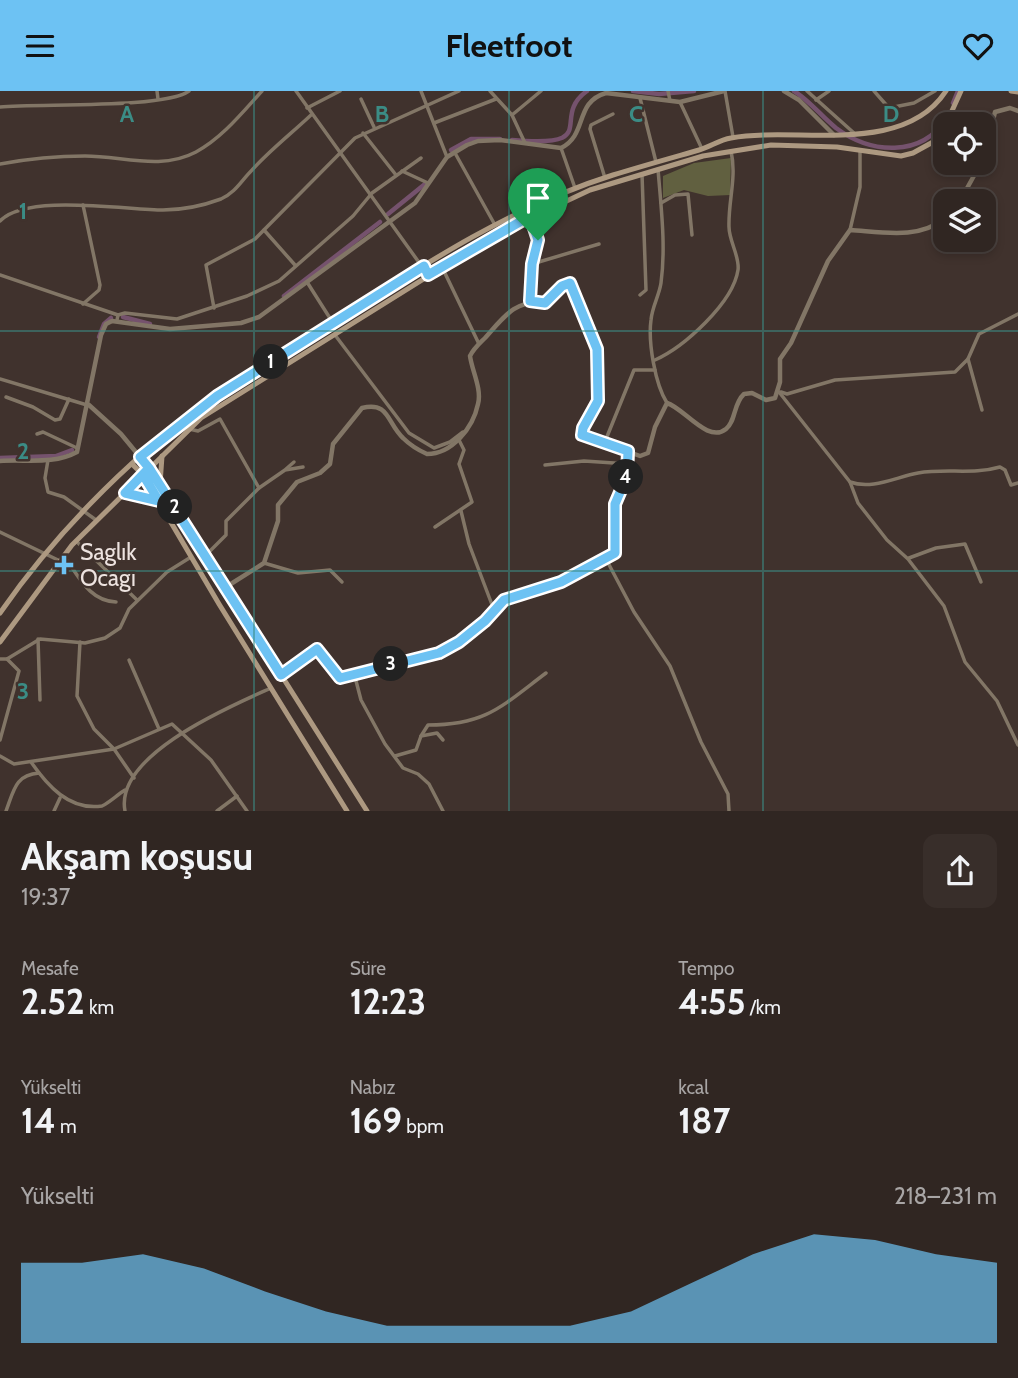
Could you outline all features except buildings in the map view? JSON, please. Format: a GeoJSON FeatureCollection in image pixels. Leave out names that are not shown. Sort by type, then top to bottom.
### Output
{"type":"FeatureCollection","features":[{"type":"Feature","properties":{"kind":"main road"},"geometry":{"type":"LineString","coordinates":[[0,613],[45,554],[85,512],[132,464],[198,409],[424,266],[519,211],[575,188],[733,138],[834,135],[912,123],[932,110],[946,91]]}},
{"type":"Feature","properties":{"kind":"main road"},"geometry":{"type":"LineString","coordinates":[[952,112],[961,91]]}},
{"type":"Feature","properties":{"kind":"main road"},"geometry":{"type":"LineString","coordinates":[[1011,91],[1018,92]]}},
{"type":"Feature","properties":{"kind":"main road"},"geometry":{"type":"LineString","coordinates":[[745,137],[748,149]]}},
{"type":"Feature","properties":{"kind":"main road"},"geometry":{"type":"LineString","coordinates":[[0,642],[63,554],[201,418],[428,275],[530,216],[590,190],[658,169],[731,151],[809,146],[901,156],[933,142]]}},
{"type":"Feature","properties":{"kind":"main road"},"geometry":{"type":"LineString","coordinates":[[160,484],[162,456]]}},
{"type":"Feature","properties":{"kind":"main road"},"geometry":{"type":"LineString","coordinates":[[140,457],[160,484],[367,811]]}},
{"type":"Feature","properties":{"kind":"main road"},"geometry":{"type":"LineString","coordinates":[[132,464],[143,475],[348,811]]}},
{"type":"Feature","properties":{"kind":"main road"},"geometry":{"type":"LineString","coordinates":[[125,493],[159,501]]}},
{"type":"Feature","properties":{"kind":"street"},"geometry":{"type":"LineString","coordinates":[[157,91],[158,99]]}},
{"type":"Feature","properties":{"kind":"street"},"geometry":{"type":"LineString","coordinates":[[0,107],[37,108],[158,99],[182,96],[189,91]]}},
{"type":"Feature","properties":{"kind":"street"},"geometry":{"type":"LineString","coordinates":[[0,164],[85,156],[159,163],[174,161],[196,152],[223,133],[262,91]]}},
{"type":"Feature","properties":{"kind":"street"},"geometry":{"type":"LineString","coordinates":[[296,91],[340,155],[372,193],[428,275]]}},
{"type":"Feature","properties":{"kind":"street"},"geometry":{"type":"LineString","coordinates":[[307,109],[340,91]]}},
{"type":"Feature","properties":{"kind":"street"},"geometry":{"type":"LineString","coordinates":[[421,91],[447,157]]}},
{"type":"Feature","properties":{"kind":"street"},"geometry":{"type":"LineString","coordinates":[[214,308],[206,264],[243,247],[264,230],[363,133],[458,91]]}},
{"type":"Feature","properties":{"kind":"street"},"geometry":{"type":"LineString","coordinates":[[490,91],[512,115],[525,142]]}},
{"type":"Feature","properties":{"kind":"street"},"geometry":{"type":"LineString","coordinates":[[512,115],[541,91]]}},
{"type":"Feature","properties":{"kind":"street"},"geometry":{"type":"LineString","coordinates":[[680,102],[725,91],[733,138]]}},
{"type":"Feature","properties":{"kind":"street"},"geometry":{"type":"LineString","coordinates":[[784,91],[799,100],[834,135]]}},
{"type":"Feature","properties":{"kind":"street"},"geometry":{"type":"LineString","coordinates":[[807,91],[853,133]]}},
{"type":"Feature","properties":{"kind":"street"},"geometry":{"type":"LineString","coordinates":[[816,100],[829,91]]}},
{"type":"Feature","properties":{"kind":"street"},"geometry":{"type":"LineString","coordinates":[[874,91],[889,108],[897,109],[935,91]]}},
{"type":"Feature","properties":{"kind":"street"},"geometry":{"type":"LineString","coordinates":[[0,275],[118,317],[170,329],[241,323],[259,317],[415,203],[447,157],[478,141],[525,142],[561,148],[578,134],[584,107],[597,96],[614,94],[640,98],[669,95],[680,102],[702,149]]}},
{"type":"Feature","properties":{"kind":"street"},"geometry":{"type":"LineString","coordinates":[[640,98],[656,162]]}},
{"type":"Feature","properties":{"kind":"street"},"geometry":{"type":"LineString","coordinates":[[361,99],[374,127]]}},
{"type":"Feature","properties":{"kind":"street"},"geometry":{"type":"LineString","coordinates":[[434,123],[496,99]]}},
{"type":"Feature","properties":{"kind":"street"},"geometry":{"type":"LineString","coordinates":[[995,112],[1003,108],[1018,111]]}},
{"type":"Feature","properties":{"kind":"street"},"geometry":{"type":"LineString","coordinates":[[605,178],[590,129],[591,125],[613,114]]}},
{"type":"Feature","properties":{"kind":"street"},"geometry":{"type":"LineString","coordinates":[[0,222],[6,215],[32,208],[83,205],[164,210],[199,207],[224,197],[239,187],[251,171],[311,115]]}},
{"type":"Feature","properties":{"kind":"street"},"geometry":{"type":"LineString","coordinates":[[363,133],[396,175]]}},
{"type":"Feature","properties":{"kind":"street"},"geometry":{"type":"LineString","coordinates":[[561,148],[575,188]]}},
{"type":"Feature","properties":{"kind":"street"},"geometry":{"type":"LineString","coordinates":[[655,360],[685,342],[700,328],[723,301],[737,274],[739,267],[729,226],[733,197],[731,151]]}},
{"type":"Feature","properties":{"kind":"street"},"geometry":{"type":"LineString","coordinates":[[658,169],[661,285],[651,318],[649,345],[655,360],[657,384],[667,403],[716,433],[725,431],[730,425],[734,408],[744,394],[752,393],[772,400],[779,392],[780,359],[791,343],[828,261],[850,230],[859,193],[860,151]]}},
{"type":"Feature","properties":{"kind":"street"},"geometry":{"type":"LineString","coordinates":[[454,153],[495,225]]}},
{"type":"Feature","properties":{"kind":"street"},"geometry":{"type":"LineString","coordinates":[[0,461],[66,458],[79,449],[101,335],[106,324],[118,317],[177,319],[214,308],[279,281],[353,216],[372,193],[421,158]]}},
{"type":"Feature","properties":{"kind":"street"},"geometry":{"type":"LineString","coordinates":[[402,171],[428,183]]}},
{"type":"Feature","properties":{"kind":"street"},"geometry":{"type":"LineString","coordinates":[[640,295],[646,290],[647,258],[642,174]]}},
{"type":"Feature","properties":{"kind":"street"},"geometry":{"type":"LineString","coordinates":[[660,203],[675,195],[688,194],[692,235]]}},
{"type":"Feature","properties":{"kind":"street"},"geometry":{"type":"LineString","coordinates":[[83,205],[100,285],[100,290],[83,304]]}},
{"type":"Feature","properties":{"kind":"street"},"geometry":{"type":"LineString","coordinates":[[530,216],[538,235],[532,264],[530,301]]}},
{"type":"Feature","properties":{"kind":"street"},"geometry":{"type":"LineString","coordinates":[[850,230],[917,234],[933,227]]}},
{"type":"Feature","properties":{"kind":"street"},"geometry":{"type":"LineString","coordinates":[[264,230],[295,265]]}},
{"type":"Feature","properties":{"kind":"street"},"geometry":{"type":"LineString","coordinates":[[532,264],[599,244]]}},
{"type":"Feature","properties":{"kind":"street"},"geometry":{"type":"LineString","coordinates":[[442,267],[479,344]]}},
{"type":"Feature","properties":{"kind":"street"},"geometry":{"type":"LineString","coordinates":[[307,282],[333,323]]}},
{"type":"Feature","properties":{"kind":"street"},"geometry":{"type":"LineString","coordinates":[[226,587],[264,563],[278,521],[278,505],[296,482],[320,473],[330,464],[333,444],[362,408],[384,409],[402,437],[427,454],[446,450],[459,440],[479,404],[470,356],[505,314],[530,301],[545,303],[562,286],[570,283],[574,289],[597,349],[598,401],[582,435],[640,456],[648,453],[655,428],[667,403]]}},
{"type":"Feature","properties":{"kind":"street"},"geometry":{"type":"LineString","coordinates":[[779,392],[787,394],[835,380],[955,372],[968,359],[979,334],[1018,314]]}},
{"type":"Feature","properties":{"kind":"street"},"geometry":{"type":"LineString","coordinates":[[335,335],[413,437],[434,448],[450,442],[463,432]]}},
{"type":"Feature","properties":{"kind":"street"},"geometry":{"type":"LineString","coordinates":[[968,359],[982,410]]}},
{"type":"Feature","properties":{"kind":"street"},"geometry":{"type":"LineString","coordinates":[[604,444],[623,401],[628,378],[634,370],[655,370]]}},
{"type":"Feature","properties":{"kind":"street"},"geometry":{"type":"LineString","coordinates":[[0,379],[89,405],[121,434],[140,457]]}},
{"type":"Feature","properties":{"kind":"street"},"geometry":{"type":"LineString","coordinates":[[779,392],[850,482],[858,503],[887,540],[908,558],[944,606],[965,662],[997,701],[1018,745]]}},
{"type":"Feature","properties":{"kind":"street"},"geometry":{"type":"LineString","coordinates":[[6,397],[33,407],[55,420],[60,419],[69,399]]}},
{"type":"Feature","properties":{"kind":"street"},"geometry":{"type":"LineString","coordinates":[[190,429],[198,431],[220,419],[259,488]]}},
{"type":"Feature","properties":{"kind":"street"},"geometry":{"type":"LineString","coordinates":[[37,434],[43,432],[79,449]]}},
{"type":"Feature","properties":{"kind":"street"},"geometry":{"type":"LineString","coordinates":[[435,527],[472,502],[459,464],[464,450],[459,440]]}},
{"type":"Feature","properties":{"kind":"street"},"geometry":{"type":"LineString","coordinates":[[281,675],[317,649],[340,678],[439,653],[459,642],[485,621],[504,600],[561,582],[606,559],[615,553],[617,544],[615,504],[629,464],[628,451]]}},
{"type":"Feature","properties":{"kind":"street"},"geometry":{"type":"LineString","coordinates":[[48,460],[45,488],[97,520]]}},
{"type":"Feature","properties":{"kind":"street"},"geometry":{"type":"LineString","coordinates":[[545,465],[584,461],[629,464]]}},
{"type":"Feature","properties":{"kind":"street"},"geometry":{"type":"LineString","coordinates":[[210,551],[226,535],[226,521],[259,488],[294,462]]}},
{"type":"Feature","properties":{"kind":"street"},"geometry":{"type":"LineString","coordinates":[[285,470],[303,467]]}},
{"type":"Feature","properties":{"kind":"street"},"geometry":{"type":"LineString","coordinates":[[850,482],[860,485],[920,473],[980,472],[1000,467],[1005,470],[1011,485],[1018,490]]}},
{"type":"Feature","properties":{"kind":"street"},"geometry":{"type":"LineString","coordinates":[[1011,485],[1018,484]]}},
{"type":"Feature","properties":{"kind":"street"},"geometry":{"type":"LineString","coordinates":[[461,511],[472,554],[494,610]]}},
{"type":"Feature","properties":{"kind":"street"},"geometry":{"type":"LineString","coordinates":[[0,532],[58,560]]}},
{"type":"Feature","properties":{"kind":"street"},"geometry":{"type":"LineString","coordinates":[[76,541],[137,600]]}},
{"type":"Feature","properties":{"kind":"street"},"geometry":{"type":"LineString","coordinates":[[908,558],[936,548],[965,544],[981,582]]}},
{"type":"Feature","properties":{"kind":"street"},"geometry":{"type":"LineString","coordinates":[[63,554],[88,590],[106,602],[116,602]]}},
{"type":"Feature","properties":{"kind":"street"},"geometry":{"type":"LineString","coordinates":[[0,659],[7,659],[38,639],[96,642],[120,628],[137,600],[175,565],[193,557]]}},
{"type":"Feature","properties":{"kind":"street"},"geometry":{"type":"LineString","coordinates":[[606,559],[634,612],[670,666],[701,742],[728,794],[729,811]]}},
{"type":"Feature","properties":{"kind":"street"},"geometry":{"type":"LineString","coordinates":[[264,563],[298,573],[330,570],[342,582]]}},
{"type":"Feature","properties":{"kind":"street"},"geometry":{"type":"LineString","coordinates":[[38,639],[40,700]]}},
{"type":"Feature","properties":{"kind":"street"},"geometry":{"type":"LineString","coordinates":[[80,642],[77,696],[94,729],[114,749],[134,778]]}},
{"type":"Feature","properties":{"kind":"street"},"geometry":{"type":"LineString","coordinates":[[0,740],[19,671],[7,659]]}},
{"type":"Feature","properties":{"kind":"street"},"geometry":{"type":"LineString","coordinates":[[129,660],[159,729]]}},
{"type":"Feature","properties":{"kind":"street"},"geometry":{"type":"LineString","coordinates":[[395,756],[416,750],[428,725],[468,723],[494,712],[547,673]]}},
{"type":"Feature","properties":{"kind":"street"},"geometry":{"type":"LineString","coordinates":[[355,676],[362,700],[377,731],[403,768],[418,774],[429,784],[443,811]]}},
{"type":"Feature","properties":{"kind":"street"},"geometry":{"type":"LineString","coordinates":[[31,761],[60,798],[74,808],[99,807],[125,790],[153,754],[206,717],[271,688]]}},
{"type":"Feature","properties":{"kind":"street"},"geometry":{"type":"LineString","coordinates":[[0,756],[14,764],[114,749],[172,724],[211,760],[247,811]]}},
{"type":"Feature","properties":{"kind":"street"},"geometry":{"type":"LineString","coordinates":[[421,736],[437,733],[443,740]]}},
{"type":"Feature","properties":{"kind":"street"},"geometry":{"type":"LineString","coordinates":[[6,811],[19,779],[24,774],[39,773]]}},
{"type":"Feature","properties":{"kind":"street"},"geometry":{"type":"LineString","coordinates":[[125,790],[125,811]]}},
{"type":"Feature","properties":{"kind":"street"},"geometry":{"type":"LineString","coordinates":[[216,811],[236,796]]}},
{"type":"Feature","properties":{"kind":"street"},"geometry":{"type":"LineString","coordinates":[[54,811],[60,798]]}},
{"type":"Feature","properties":{"kind":"shaded area"},"geometry":{"type":"Polygon","coordinates":[[[731,158],[730,195],[708,196],[684,190],[663,198],[663,176],[694,163],[731,158]]]}},
{"type":"Feature","properties":{"kind":"waterway"},"geometry":{"type":"LineString","coordinates":[[512,140],[557,140],[566,135],[570,129],[572,111],[587,91]]}},
{"type":"Feature","properties":{"kind":"waterway"},"geometry":{"type":"LineString","coordinates":[[633,91],[659,94],[694,91]]}},
{"type":"Feature","properties":{"kind":"waterway"},"geometry":{"type":"LineString","coordinates":[[794,91],[836,128],[864,143],[895,148],[910,146],[933,133]]}},
{"type":"Feature","properties":{"kind":"waterway"},"geometry":{"type":"LineString","coordinates":[[953,103],[958,91]]}},
{"type":"Feature","properties":{"kind":"waterway"},"geometry":{"type":"LineString","coordinates":[[451,150],[471,139],[500,139]]}},
{"type":"Feature","properties":{"kind":"waterway"},"geometry":{"type":"LineString","coordinates":[[388,214],[425,184]]}},
{"type":"Feature","properties":{"kind":"waterway"},"geometry":{"type":"LineString","coordinates":[[284,296],[380,222]]}},
{"type":"Feature","properties":{"kind":"waterway"},"geometry":{"type":"LineString","coordinates":[[123,317],[150,324]]}},
{"type":"Feature","properties":{"kind":"waterway"},"geometry":{"type":"LineString","coordinates":[[99,337],[104,324],[111,318]]}},
{"type":"Feature","properties":{"kind":"waterway"},"geometry":{"type":"LineString","coordinates":[[0,458],[56,456],[72,450]]}},
{"type":"Feature","properties":{"kind":"place","name":"Saglık Ocagı"},"geometry":{"type":"Point","coordinates":[64,565]}},
{"type":"Feature","properties":{"kind":"route"},"geometry":{"type":"LineString","coordinates":[[538,240],[532,264],[530,301],[545,303],[562,286],[570,283],[597,349],[598,401],[582,435],[592,441],[628,451],[627,476],[615,504],[615,553],[561,582],[504,600],[485,621],[459,642],[439,653],[340,678],[317,649],[281,675],[149,468],[125,493],[159,501],[143,475],[149,468],[140,457],[217,396],[424,266],[428,275],[530,216],[537,230],[538,240]]}}]}
